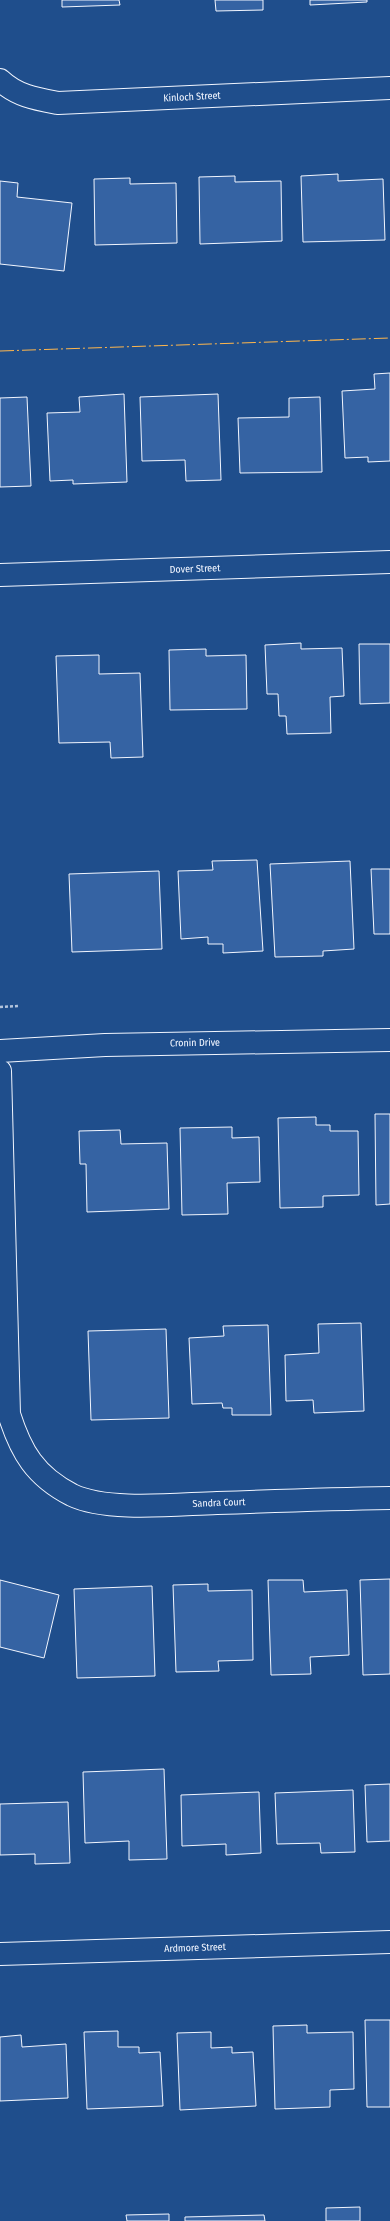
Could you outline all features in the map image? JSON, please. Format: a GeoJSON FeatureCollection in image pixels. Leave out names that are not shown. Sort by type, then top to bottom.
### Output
{"type":"FeatureCollection","features":[{"type":"Feature","properties":{"kind":"street","name":"Kinloch Street"},"geometry":{"type":"LineString","coordinates":[[0,80],[9,88],[29,98],[58,103],[390,88]]}},
{"type":"Feature","properties":{"kind":"street","name":"Dover Street"},"geometry":{"type":"LineString","coordinates":[[0,575],[390,562]]}},
{"type":"Feature","properties":{"kind":"street","name":"Cronin Drive"},"geometry":{"type":"LineString","coordinates":[[0,1051],[105,1045],[390,1040]]}},
{"type":"Feature","properties":{"kind":"street","name":"Sandra Court"},"geometry":{"type":"LineString","coordinates":[[0,1071],[9,1414],[17,1440],[31,1463],[52,1483],[73,1496],[106,1504],[160,1505],[390,1498]]}},
{"type":"Feature","properties":{"kind":"street","name":"Ardmore Street"},"geometry":{"type":"LineString","coordinates":[[0,1954],[390,1942]]}},
{"type":"Feature","properties":{"kind":"path"},"geometry":{"type":"LineString","coordinates":[[0,1007],[18,1006]]}},
{"type":"Feature","properties":{"kind":"building"},"geometry":{"type":"Polygon","coordinates":[[[62,0],[119,0],[120,5],[62,7],[62,0]]]}},
{"type":"Feature","properties":{"kind":"building"},"geometry":{"type":"Polygon","coordinates":[[[215,0],[263,0],[263,10],[216,11],[215,0]]]}},
{"type":"Feature","properties":{"kind":"building"},"geometry":{"type":"Polygon","coordinates":[[[310,0],[367,0],[367,2],[310,5],[310,0]]]}},
{"type":"Feature","properties":{"kind":"building"},"geometry":{"type":"Polygon","coordinates":[[[338,174],[338,181],[383,179],[385,240],[303,242],[301,176],[338,174]]]}},
{"type":"Feature","properties":{"kind":"building"},"geometry":{"type":"Polygon","coordinates":[[[235,176],[235,182],[281,181],[282,241],[200,244],[199,177],[235,176]]]}},
{"type":"Feature","properties":{"kind":"building"},"geometry":{"type":"Polygon","coordinates":[[[130,178],[130,184],[176,183],[177,243],[95,245],[94,179],[130,178]]]}},
{"type":"Feature","properties":{"kind":"building"},"geometry":{"type":"Polygon","coordinates":[[[0,181],[18,183],[17,197],[72,203],[64,271],[0,264],[0,181]]]}},
{"type":"Feature","properties":{"kind":"building"},"geometry":{"type":"Polygon","coordinates":[[[390,373],[390,461],[368,462],[368,457],[345,458],[342,391],[375,389],[374,374],[390,373]]]}},
{"type":"Feature","properties":{"kind":"building"},"geometry":{"type":"Polygon","coordinates":[[[124,394],[127,482],[73,484],[73,480],[50,481],[47,413],[80,412],[79,397],[124,394]]]}},
{"type":"Feature","properties":{"kind":"building"},"geometry":{"type":"Polygon","coordinates":[[[218,394],[221,480],[186,481],[185,460],[142,461],[140,397],[218,394]]]}},
{"type":"Feature","properties":{"kind":"building"},"geometry":{"type":"Polygon","coordinates":[[[27,397],[31,486],[0,487],[0,398],[27,397]]]}},
{"type":"Feature","properties":{"kind":"building"},"geometry":{"type":"Polygon","coordinates":[[[320,397],[322,472],[240,473],[238,418],[289,417],[289,398],[320,397]]]}},
{"type":"Feature","properties":{"kind":"building"},"geometry":{"type":"Polygon","coordinates":[[[301,643],[301,649],[342,648],[344,696],[330,697],[331,733],[287,734],[286,716],[279,716],[278,694],[267,694],[265,645],[301,643]]]}},
{"type":"Feature","properties":{"kind":"building"},"geometry":{"type":"Polygon","coordinates":[[[359,644],[390,644],[390,703],[360,704],[359,644]]]}},
{"type":"Feature","properties":{"kind":"building"},"geometry":{"type":"Polygon","coordinates":[[[206,649],[206,656],[246,655],[247,709],[170,710],[169,650],[206,649]]]}},
{"type":"Feature","properties":{"kind":"building"},"geometry":{"type":"Polygon","coordinates":[[[99,655],[99,674],[140,673],[143,757],[111,758],[110,742],[59,743],[56,656],[99,655]]]}},
{"type":"Feature","properties":{"kind":"building"},"geometry":{"type":"Polygon","coordinates":[[[257,860],[263,951],[223,953],[223,944],[208,944],[208,937],[181,939],[178,871],[213,870],[212,861],[257,860]]]}},
{"type":"Feature","properties":{"kind":"building"},"geometry":{"type":"Polygon","coordinates":[[[350,861],[354,949],[323,951],[323,956],[275,957],[270,864],[350,861]]]}},
{"type":"Feature","properties":{"kind":"building"},"geometry":{"type":"Polygon","coordinates":[[[371,869],[390,869],[390,934],[374,934],[371,869]]]}},
{"type":"Feature","properties":{"kind":"building"},"geometry":{"type":"Polygon","coordinates":[[[159,871],[162,949],[72,952],[69,874],[159,871]]]}},
{"type":"Feature","properties":{"kind":"building"},"geometry":{"type":"Polygon","coordinates":[[[375,1114],[390,1114],[390,1204],[376,1205],[375,1114]]]}},
{"type":"Feature","properties":{"kind":"building"},"geometry":{"type":"Polygon","coordinates":[[[316,1117],[316,1125],[330,1125],[330,1131],[358,1131],[359,1195],[323,1196],[323,1207],[280,1208],[278,1118],[316,1117]]]}},
{"type":"Feature","properties":{"kind":"building"},"geometry":{"type":"Polygon","coordinates":[[[232,1127],[232,1138],[259,1137],[260,1182],[227,1183],[228,1214],[182,1215],[180,1128],[232,1127]]]}},
{"type":"Feature","properties":{"kind":"building"},"geometry":{"type":"Polygon","coordinates":[[[120,1130],[121,1144],[167,1143],[169,1209],[87,1212],[86,1164],[80,1164],[79,1131],[120,1130]]]}},
{"type":"Feature","properties":{"kind":"building"},"geometry":{"type":"Polygon","coordinates":[[[361,1323],[364,1411],[314,1413],[313,1400],[286,1401],[285,1355],[319,1353],[318,1324],[361,1323]]]}},
{"type":"Feature","properties":{"kind":"building"},"geometry":{"type":"Polygon","coordinates":[[[268,1325],[271,1415],[232,1415],[232,1408],[223,1408],[222,1403],[192,1404],[189,1338],[224,1336],[223,1326],[268,1325]]]}},
{"type":"Feature","properties":{"kind":"building"},"geometry":{"type":"Polygon","coordinates":[[[166,1329],[169,1418],[91,1420],[88,1331],[166,1329]]]}},
{"type":"Feature","properties":{"kind":"building"},"geometry":{"type":"Polygon","coordinates":[[[390,1579],[390,1674],[363,1675],[360,1580],[390,1579]]]}},
{"type":"Feature","properties":{"kind":"building"},"geometry":{"type":"Polygon","coordinates":[[[0,1580],[59,1595],[44,1658],[0,1647],[0,1580]]]}},
{"type":"Feature","properties":{"kind":"building"},"geometry":{"type":"Polygon","coordinates":[[[268,1580],[303,1580],[304,1592],[347,1590],[349,1655],[310,1657],[311,1674],[271,1675],[268,1580]]]}},
{"type":"Feature","properties":{"kind":"building"},"geometry":{"type":"Polygon","coordinates":[[[208,1584],[208,1591],[252,1590],[253,1660],[218,1661],[219,1671],[176,1672],[173,1585],[208,1584]]]}},
{"type":"Feature","properties":{"kind":"building"},"geometry":{"type":"Polygon","coordinates":[[[152,1586],[155,1676],[77,1678],[74,1589],[152,1586]]]}},
{"type":"Feature","properties":{"kind":"building"},"geometry":{"type":"Polygon","coordinates":[[[164,1769],[167,1859],[129,1860],[129,1841],[85,1843],[83,1772],[164,1769]]]}},
{"type":"Feature","properties":{"kind":"building"},"geometry":{"type":"Polygon","coordinates":[[[390,1784],[390,1841],[367,1842],[365,1785],[390,1784]]]}},
{"type":"Feature","properties":{"kind":"building"},"geometry":{"type":"Polygon","coordinates":[[[353,1790],[355,1852],[321,1853],[320,1843],[277,1844],[275,1793],[353,1790]]]}},
{"type":"Feature","properties":{"kind":"building"},"geometry":{"type":"Polygon","coordinates":[[[259,1792],[261,1853],[226,1855],[226,1844],[182,1846],[181,1795],[259,1792]]]}},
{"type":"Feature","properties":{"kind":"building"},"geometry":{"type":"Polygon","coordinates":[[[68,1802],[70,1863],[35,1864],[35,1854],[0,1855],[0,1804],[68,1802]]]}},
{"type":"Feature","properties":{"kind":"building"},"geometry":{"type":"Polygon","coordinates":[[[365,2020],[390,2020],[390,2107],[367,2107],[365,2020]]]}},
{"type":"Feature","properties":{"kind":"building"},"geometry":{"type":"Polygon","coordinates":[[[307,2025],[307,2033],[353,2032],[354,2089],[330,2090],[330,2107],[275,2109],[273,2026],[307,2025]]]}},
{"type":"Feature","properties":{"kind":"building"},"geometry":{"type":"Polygon","coordinates":[[[118,2031],[118,2047],[139,2047],[139,2053],[160,2052],[163,2106],[87,2109],[84,2032],[118,2031]]]}},
{"type":"Feature","properties":{"kind":"building"},"geometry":{"type":"Polygon","coordinates":[[[211,2032],[211,2048],[232,2047],[232,2053],[253,2052],[256,2106],[180,2110],[177,2033],[211,2032]]]}},
{"type":"Feature","properties":{"kind":"building"},"geometry":{"type":"Polygon","coordinates":[[[21,2035],[22,2047],[66,2044],[68,2098],[0,2101],[0,2037],[21,2035]]]}},
{"type":"Feature","properties":{"kind":"building"},"geometry":{"type":"Polygon","coordinates":[[[360,2207],[360,2221],[326,2221],[326,2208],[360,2207]]]}},
{"type":"Feature","properties":{"kind":"building"},"geometry":{"type":"Polygon","coordinates":[[[169,2214],[169,2221],[127,2221],[126,2215],[169,2214]]]}},
{"type":"Feature","properties":{"kind":"building"},"geometry":{"type":"Polygon","coordinates":[[[264,2215],[265,2221],[185,2221],[185,2217],[264,2215]]]}},
{"type":"Feature","properties":{"kind":"power"},"geometry":{"type":"LineString","coordinates":[[0,351],[390,338]]}}]}
